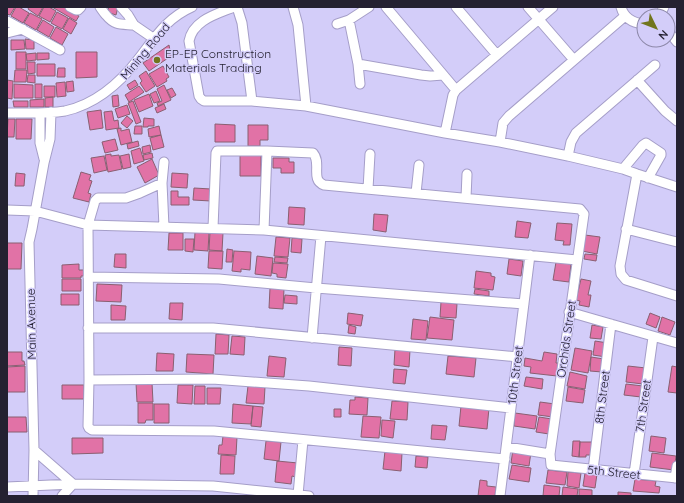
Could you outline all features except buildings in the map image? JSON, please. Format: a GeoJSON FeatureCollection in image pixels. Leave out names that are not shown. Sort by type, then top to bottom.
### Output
{"type":"FeatureCollection","features":[{"type":"Feature","properties":{"kind":"street"},"geometry":{"type":"LineString","coordinates":[[70,7],[78,10],[81,7]]}},
{"type":"Feature","properties":{"kind":"street"},"geometry":{"type":"LineString","coordinates":[[100,7],[110,20],[115,23],[121,25],[134,24]]}},
{"type":"Feature","properties":{"kind":"street"},"geometry":{"type":"LineString","coordinates":[[121,7],[128,14],[134,24],[153,38]]}},
{"type":"Feature","properties":{"kind":"street","name":"Mining Road"},"geometry":{"type":"LineString","coordinates":[[7,113],[40,113],[65,110],[82,105],[96,98],[112,88],[122,79],[162,27],[184,10],[192,7]]}},
{"type":"Feature","properties":{"kind":"street"},"geometry":{"type":"LineString","coordinates":[[234,7],[208,18],[198,25],[190,34],[189,41],[199,96],[204,101],[252,101],[306,106],[568,156],[623,169],[677,187]]}},
{"type":"Feature","properties":{"kind":"street"},"geometry":{"type":"LineString","coordinates":[[237,7],[242,23],[252,101]]}},
{"type":"Feature","properties":{"kind":"street"},"geometry":{"type":"LineString","coordinates":[[293,7],[298,25],[306,106]]}},
{"type":"Feature","properties":{"kind":"street"},"geometry":{"type":"LineString","coordinates":[[337,24],[349,20],[370,7]]}},
{"type":"Feature","properties":{"kind":"street"},"geometry":{"type":"LineString","coordinates":[[386,7],[456,90]]}},
{"type":"Feature","properties":{"kind":"street"},"geometry":{"type":"LineString","coordinates":[[456,7],[497,55]]}},
{"type":"Feature","properties":{"kind":"street"},"geometry":{"type":"LineString","coordinates":[[528,7],[574,60]]}},
{"type":"Feature","properties":{"kind":"street"},"geometry":{"type":"LineString","coordinates":[[444,133],[452,95],[456,90],[553,7]]}},
{"type":"Feature","properties":{"kind":"street"},"geometry":{"type":"LineString","coordinates":[[621,7],[625,16],[636,23]]}},
{"type":"Feature","properties":{"kind":"street"},"geometry":{"type":"LineString","coordinates":[[500,142],[503,123],[509,116],[625,16]]}},
{"type":"Feature","properties":{"kind":"street"},"geometry":{"type":"LineString","coordinates":[[349,20],[358,64],[360,84]]}},
{"type":"Feature","properties":{"kind":"street"},"geometry":{"type":"LineString","coordinates":[[7,21],[60,50]]}},
{"type":"Feature","properties":{"kind":"street"},"geometry":{"type":"LineString","coordinates":[[7,33],[23,30]]}},
{"type":"Feature","properties":{"kind":"street"},"geometry":{"type":"LineString","coordinates":[[358,64],[421,76],[443,75]]}},
{"type":"Feature","properties":{"kind":"street"},"geometry":{"type":"LineString","coordinates":[[568,156],[571,142],[576,132],[655,65]]}},
{"type":"Feature","properties":{"kind":"street"},"geometry":{"type":"LineString","coordinates":[[637,80],[665,111],[677,121]]}},
{"type":"Feature","properties":{"kind":"street","name":"Main Avenue"},"geometry":{"type":"LineString","coordinates":[[33,496],[34,450],[29,242],[50,139],[52,112]]}},
{"type":"Feature","properties":{"kind":"street","name":"Main Avenue"},"geometry":{"type":"LineString","coordinates":[[40,113],[40,143],[44,163]]}},
{"type":"Feature","properties":{"kind":"street"},"geometry":{"type":"LineString","coordinates":[[623,169],[646,143],[660,152],[661,155],[648,178]]}},
{"type":"Feature","properties":{"kind":"street"},"geometry":{"type":"LineString","coordinates":[[213,228],[215,155],[217,151],[313,153],[317,158],[317,180],[324,185],[466,198],[467,174]]}},
{"type":"Feature","properties":{"kind":"street"},"geometry":{"type":"LineString","coordinates":[[264,230],[267,151]]}},
{"type":"Feature","properties":{"kind":"street"},"geometry":{"type":"LineString","coordinates":[[368,189],[370,154]]}},
{"type":"Feature","properties":{"kind":"street"},"geometry":{"type":"LineString","coordinates":[[164,162],[162,183],[164,227]]}},
{"type":"Feature","properties":{"kind":"street"},"geometry":{"type":"LineString","coordinates":[[416,193],[419,165]]}},
{"type":"Feature","properties":{"kind":"street"},"geometry":{"type":"LineString","coordinates":[[637,174],[620,266],[621,274],[626,280],[677,296]]}},
{"type":"Feature","properties":{"kind":"street"},"geometry":{"type":"LineString","coordinates":[[162,183],[126,198],[97,199],[88,226],[89,428],[92,430],[214,431],[505,459]]}},
{"type":"Feature","properties":{"kind":"street","name":"Orchids Street"},"geometry":{"type":"LineString","coordinates":[[466,198],[580,209],[584,214],[550,454],[551,465]]}},
{"type":"Feature","properties":{"kind":"street"},"geometry":{"type":"LineString","coordinates":[[7,210],[35,211],[88,226],[264,230],[577,260]]}},
{"type":"Feature","properties":{"kind":"street"},"geometry":{"type":"LineString","coordinates":[[626,229],[677,242]]}},
{"type":"Feature","properties":{"kind":"street"},"geometry":{"type":"LineString","coordinates":[[312,338],[321,236]]}},
{"type":"Feature","properties":{"kind":"street","name":"10th Street"},"geometry":{"type":"LineString","coordinates":[[500,496],[530,255]]}},
{"type":"Feature","properties":{"kind":"street"},"geometry":{"type":"LineString","coordinates":[[88,277],[219,280],[524,304]]}},
{"type":"Feature","properties":{"kind":"street"},"geometry":{"type":"LineString","coordinates":[[569,312],[677,344]]}},
{"type":"Feature","properties":{"kind":"street","name":"8th Street"},"geometry":{"type":"LineString","coordinates":[[593,470],[611,324]]}},
{"type":"Feature","properties":{"kind":"street"},"geometry":{"type":"LineString","coordinates":[[88,328],[213,328],[518,357]]}},
{"type":"Feature","properties":{"kind":"street","name":"7th Street"},"geometry":{"type":"LineString","coordinates":[[634,474],[653,337]]}},
{"type":"Feature","properties":{"kind":"street"},"geometry":{"type":"LineString","coordinates":[[89,380],[212,379],[309,386],[511,408]]}},
{"type":"Feature","properties":{"kind":"street"},"geometry":{"type":"LineString","coordinates":[[298,495],[303,440]]}},
{"type":"Feature","properties":{"kind":"street"},"geometry":{"type":"LineString","coordinates":[[506,447],[550,454]]}},
{"type":"Feature","properties":{"kind":"street"},"geometry":{"type":"LineString","coordinates":[[34,450],[73,484]]}},
{"type":"Feature","properties":{"kind":"street","name":"5th Street"},"geometry":{"type":"LineString","coordinates":[[551,465],[676,478]]}},
{"type":"Feature","properties":{"kind":"street"},"geometry":{"type":"LineString","coordinates":[[676,478],[677,466]]}},
{"type":"Feature","properties":{"kind":"street"},"geometry":{"type":"LineString","coordinates":[[62,496],[73,484]]}},
{"type":"Feature","properties":{"kind":"street"},"geometry":{"type":"LineString","coordinates":[[7,486],[73,484],[213,486],[309,496]]}},
{"type":"Feature","properties":{"kind":"street"},"geometry":{"type":"LineString","coordinates":[[213,486],[214,496]]}},
{"type":"Feature","properties":{"kind":"place","name":"EP-EP Construction Materials Trading"},"geometry":{"type":"Point","coordinates":[157,60]}}]}
